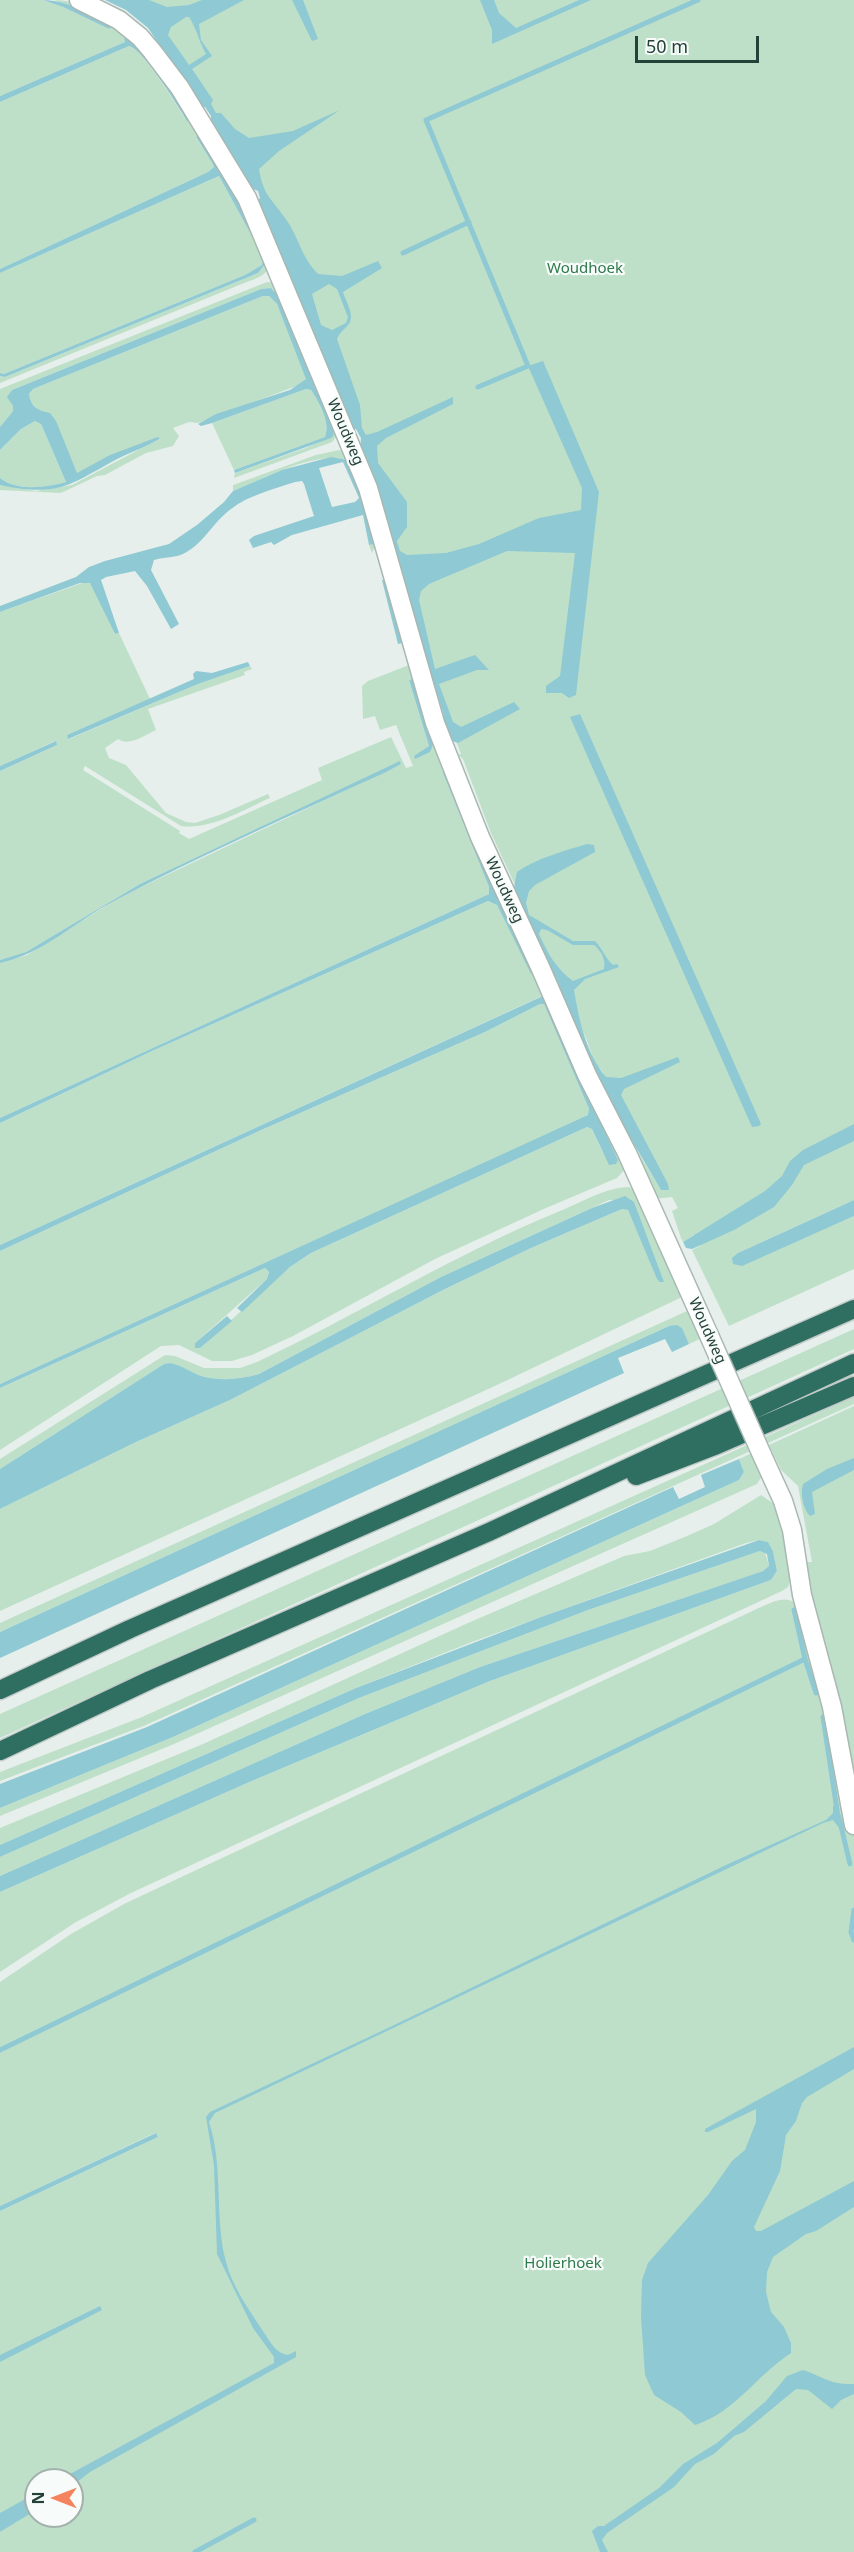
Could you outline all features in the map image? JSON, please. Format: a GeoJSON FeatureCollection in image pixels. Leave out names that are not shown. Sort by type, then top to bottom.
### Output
{"type":"FeatureCollection","features":[{"type":"Feature","properties":{"kind":"highway"},"geometry":{"type":"LineString","coordinates":[[0,1690],[130,1629],[854,1309]]}},
{"type":"Feature","properties":{"kind":"highway"},"geometry":{"type":"LineString","coordinates":[[0,1751],[150,1680],[489,1532],[854,1363]]}},
{"type":"Feature","properties":{"kind":"highway"},"geometry":{"type":"LineString","coordinates":[[489,1532],[717,1445],[854,1386]]}},
{"type":"Feature","properties":{"kind":"street","name":"Woudweg"},"geometry":{"type":"LineString","coordinates":[[79,0],[119,20],[140,37],[152,51],[180,88],[247,198],[368,488],[435,723],[480,837],[541,969],[584,1070],[627,1153],[783,1501],[792,1530],[802,1595],[832,1707],[854,1826]]}},
{"type":"Feature","properties":{"kind":"green space"},"geometry":{"type":"Polygon","coordinates":[[[0,0],[43,0],[109,29],[111,25],[54,0],[86,6],[108,18],[121,33],[129,34],[137,40],[179,91],[193,119],[220,156],[259,231],[265,247],[268,269],[257,278],[0,383],[0,376],[5,377],[258,273],[266,263],[265,256],[233,190],[199,135],[196,138],[214,167],[208,172],[0,269],[0,102],[129,46],[135,49],[151,67],[186,120],[190,118],[152,64],[127,38],[124,39],[125,42],[0,96],[0,0]]]}},
{"type":"Feature","properties":{"kind":"green space","name":"Woudhoek"},"geometry":{"type":"Polygon","coordinates":[[[118,0],[854,0],[854,1200],[738,1253],[797,1241],[854,1216],[854,1269],[729,1326],[692,1250],[700,1246],[694,1235],[683,1242],[681,1238],[672,1211],[678,1208],[672,1197],[654,1199],[612,1109],[661,1190],[602,1071],[595,1063],[586,1038],[491,833],[463,759],[458,755],[461,754],[433,680],[382,483],[285,245],[240,153],[147,17],[118,0]]]}},
{"type":"Feature","properties":{"kind":"green space"},"geometry":{"type":"Polygon","coordinates":[[[219,176],[259,249],[263,258],[262,265],[245,275],[4,374],[0,373],[0,273],[219,176]]]}},
{"type":"Feature","properties":{"kind":"green space"},"geometry":{"type":"Polygon","coordinates":[[[267,282],[276,283],[338,435],[332,442],[234,478],[235,473],[306,448],[334,435],[281,299],[271,288],[261,289],[12,390],[8,397],[13,411],[0,427],[0,389],[267,282]]]}},
{"type":"Feature","properties":{"kind":"green space"},"geometry":{"type":"Polygon","coordinates":[[[263,296],[269,296],[277,304],[306,373],[306,379],[299,385],[198,423],[189,422],[173,428],[179,436],[173,446],[146,453],[105,475],[97,476],[61,493],[0,490],[0,485],[36,491],[72,485],[159,439],[77,474],[40,411],[29,401],[29,394],[33,389],[263,296]]]}},
{"type":"Feature","properties":{"kind":"green space"},"geometry":{"type":"Polygon","coordinates":[[[306,389],[311,390],[323,413],[326,425],[325,437],[234,470],[212,423],[306,389]]]}},
{"type":"Feature","properties":{"kind":"green space"},"geometry":{"type":"Polygon","coordinates":[[[35,421],[41,424],[66,482],[41,487],[23,487],[0,478],[0,450],[21,429],[35,421]]]}},
{"type":"Feature","properties":{"kind":"green space"},"geometry":{"type":"Polygon","coordinates":[[[339,450],[347,454],[354,463],[365,490],[377,542],[372,553],[369,545],[373,544],[365,504],[346,460],[318,459],[233,491],[233,485],[316,455],[339,450]]]}},
{"type":"Feature","properties":{"kind":"green space"},"geometry":{"type":"Polygon","coordinates":[[[85,582],[92,584],[115,634],[119,633],[150,699],[67,735],[69,739],[198,684],[250,666],[252,669],[244,672],[245,675],[148,709],[156,730],[132,741],[118,739],[105,748],[109,758],[126,765],[166,813],[186,822],[195,823],[219,815],[268,794],[270,798],[215,822],[181,826],[85,766],[83,770],[189,839],[322,780],[318,768],[391,737],[406,768],[413,766],[396,725],[380,730],[375,716],[363,719],[362,686],[368,681],[409,665],[413,668],[626,1168],[617,1178],[435,1259],[293,1336],[252,1355],[232,1361],[212,1361],[179,1345],[161,1346],[0,1450],[0,1388],[265,1268],[269,1272],[267,1279],[195,1343],[200,1348],[290,1267],[311,1253],[587,1127],[592,1129],[603,1153],[618,1160],[542,996],[0,1245],[0,1123],[152,1051],[488,901],[497,905],[531,973],[523,949],[501,906],[443,773],[489,887],[489,894],[0,1118],[0,963],[27,955],[112,902],[141,887],[401,764],[400,762],[140,884],[26,952],[0,960],[0,771],[57,745],[55,741],[0,766],[0,612],[85,582]],[[412,679],[409,680],[429,746],[415,759],[433,746],[412,679]]]}},
{"type":"Feature","properties":{"kind":"green space"},"geometry":{"type":"Polygon","coordinates":[[[544,1004],[589,1109],[589,1114],[585,1117],[0,1384],[0,1251],[259,1131],[485,1032],[544,1004]]]}},
{"type":"Feature","properties":{"kind":"green space"},"geometry":{"type":"Polygon","coordinates":[[[629,1187],[635,1190],[682,1297],[497,1385],[0,1611],[0,1509],[136,1442],[230,1400],[447,1288],[531,1248],[622,1209],[628,1210],[659,1281],[634,1202],[609,1200],[441,1277],[259,1374],[219,1379],[164,1364],[0,1469],[0,1459],[165,1355],[175,1356],[204,1368],[240,1368],[257,1362],[521,1228],[602,1192],[629,1187]]]}},
{"type":"Feature","properties":{"kind":"green space"},"geometry":{"type":"Polygon","coordinates":[[[687,1311],[700,1339],[689,1344],[681,1327],[669,1326],[0,1632],[0,1623],[687,1311]]]}},
{"type":"Feature","properties":{"kind":"green space"},"geometry":{"type":"Polygon","coordinates":[[[854,1329],[854,1349],[0,1738],[0,1714],[854,1329]]]}},
{"type":"Feature","properties":{"kind":"green space"},"geometry":{"type":"Polygon","coordinates":[[[854,1397],[854,1404],[146,1725],[0,1781],[0,1772],[142,1717],[854,1397]]]}},
{"type":"Feature","properties":{"kind":"green space","name":"Holierhoek"},"geometry":{"type":"Polygon","coordinates":[[[854,1406],[854,2552],[0,2552],[0,2211],[158,2137],[155,2133],[0,2206],[0,1982],[71,1934],[124,1904],[761,1607],[784,1599],[797,1605],[808,1588],[807,1562],[812,1562],[798,1486],[781,1470],[769,1445],[854,1406]]]}},
{"type":"Feature","properties":{"kind":"green space"},"geometry":{"type":"Polygon","coordinates":[[[752,1453],[762,1476],[757,1484],[174,1744],[0,1816],[0,1808],[173,1737],[739,1480],[744,1472],[739,1459],[752,1453]]]}},
{"type":"Feature","properties":{"kind":"green space"},"geometry":{"type":"Polygon","coordinates":[[[761,1495],[774,1504],[782,1521],[791,1577],[788,1587],[782,1591],[131,1893],[76,1922],[0,1972],[0,1892],[254,1780],[490,1681],[771,1580],[777,1571],[773,1551],[768,1542],[759,1540],[746,1543],[472,1642],[356,1688],[0,1845],[0,1828],[203,1744],[468,1623],[624,1556],[650,1551],[687,1536],[714,1524],[761,1495]]]}},
{"type":"Feature","properties":{"kind":"green space"},"geometry":{"type":"Polygon","coordinates":[[[760,1551],[765,1552],[769,1566],[763,1571],[480,1667],[365,1714],[0,1876],[0,1857],[359,1698],[588,1610],[760,1551]]]}},
{"type":"Feature","properties":{"kind":"water"},"geometry":{"type":"Polygon","coordinates":[[[43,0],[70,5],[112,25],[109,29],[43,0]]]}},
{"type":"Feature","properties":{"kind":"water"},"geometry":{"type":"Polygon","coordinates":[[[105,0],[149,0],[167,7],[189,5],[202,0],[244,0],[199,24],[201,40],[212,56],[192,69],[213,100],[211,104],[216,113],[221,113],[235,129],[249,138],[293,131],[340,110],[279,151],[259,169],[265,191],[290,225],[307,260],[318,274],[342,276],[378,261],[382,268],[343,292],[351,319],[337,339],[360,405],[362,428],[366,435],[453,397],[453,404],[386,438],[377,446],[378,463],[407,502],[407,527],[397,541],[400,551],[407,555],[446,553],[479,544],[539,518],[581,510],[582,488],[528,366],[543,361],[599,492],[576,695],[569,698],[562,693],[546,693],[546,686],[560,676],[575,553],[507,551],[429,584],[421,591],[419,600],[435,669],[475,655],[489,670],[477,670],[439,684],[453,722],[461,727],[514,702],[520,709],[458,743],[452,741],[441,719],[444,716],[396,560],[379,490],[360,449],[361,438],[356,429],[353,430],[283,259],[257,202],[260,198],[258,191],[251,188],[211,121],[211,116],[205,107],[201,107],[148,28],[126,10],[105,0]],[[189,17],[171,27],[168,35],[189,65],[206,54],[192,22],[189,17]],[[329,284],[312,294],[321,325],[332,330],[346,323],[348,317],[337,289],[329,284]]]}},
{"type":"Feature","properties":{"kind":"water"},"geometry":{"type":"Polygon","coordinates":[[[292,0],[303,0],[318,39],[312,41],[292,0]]]}},
{"type":"Feature","properties":{"kind":"water"},"geometry":{"type":"Polygon","coordinates":[[[480,0],[494,0],[499,13],[516,28],[579,0],[591,0],[492,44],[492,30],[480,0]]]}},
{"type":"Feature","properties":{"kind":"water"},"geometry":{"type":"Polygon","coordinates":[[[127,38],[161,75],[190,118],[187,121],[151,67],[135,49],[129,46],[0,102],[0,96],[125,42],[124,39],[127,38]]]}},
{"type":"Feature","properties":{"kind":"water"},"geometry":{"type":"Polygon","coordinates":[[[200,135],[233,190],[266,263],[258,273],[5,377],[0,376],[0,373],[4,374],[245,275],[262,265],[263,258],[259,249],[219,176],[0,273],[0,269],[208,172],[214,167],[196,137],[200,135]]]}},
{"type":"Feature","properties":{"kind":"water"},"geometry":{"type":"Polygon","coordinates":[[[271,288],[281,299],[330,420],[334,435],[331,438],[235,473],[234,470],[325,437],[326,425],[323,413],[311,390],[306,389],[212,423],[201,426],[198,424],[216,414],[290,390],[306,379],[277,304],[269,296],[263,296],[33,389],[29,394],[31,402],[38,409],[50,413],[56,421],[77,473],[110,455],[155,438],[159,437],[159,439],[62,487],[36,490],[0,485],[0,478],[23,487],[41,487],[66,482],[41,424],[35,421],[21,429],[0,450],[0,427],[13,411],[13,406],[7,397],[12,390],[261,289],[271,288]]]}},
{"type":"Feature","properties":{"kind":"water"},"geometry":{"type":"Polygon","coordinates":[[[331,457],[347,460],[360,490],[374,544],[369,545],[363,515],[292,535],[274,545],[271,542],[253,548],[249,540],[254,536],[314,516],[304,484],[302,481],[295,482],[238,504],[185,553],[154,560],[151,570],[179,624],[171,629],[147,586],[135,571],[101,580],[119,633],[115,634],[90,583],[80,583],[0,612],[0,606],[76,577],[89,567],[169,544],[197,525],[224,502],[233,491],[282,470],[331,457]],[[343,462],[319,468],[332,507],[355,502],[359,498],[343,462]]]}},
{"type":"Feature","properties":{"kind":"water"},"geometry":{"type":"Polygon","coordinates":[[[386,579],[402,643],[398,644],[382,580],[386,579]]]}},
{"type":"Feature","properties":{"kind":"water"},"geometry":{"type":"Polygon","coordinates":[[[248,662],[250,666],[198,684],[68,739],[67,735],[194,679],[193,674],[196,671],[212,673],[248,662]]]}},
{"type":"Feature","properties":{"kind":"water"},"geometry":{"type":"Polygon","coordinates":[[[412,679],[433,745],[430,752],[415,759],[414,756],[429,746],[409,680],[412,679]]]}},
{"type":"Feature","properties":{"kind":"water"},"geometry":{"type":"Polygon","coordinates":[[[580,714],[761,1124],[759,1126],[752,1127],[570,717],[580,714]]]}},
{"type":"Feature","properties":{"kind":"water"},"geometry":{"type":"Polygon","coordinates":[[[56,741],[57,745],[0,771],[0,766],[56,741]]]}},
{"type":"Feature","properties":{"kind":"water"},"geometry":{"type":"Polygon","coordinates":[[[400,761],[401,764],[384,773],[149,883],[102,908],[31,952],[0,963],[0,960],[26,952],[140,884],[400,761]]]}},
{"type":"Feature","properties":{"kind":"water"},"geometry":{"type":"Polygon","coordinates":[[[445,772],[501,906],[534,972],[531,974],[497,905],[488,901],[152,1051],[0,1123],[0,1118],[489,894],[489,887],[443,773],[445,772]]]}},
{"type":"Feature","properties":{"kind":"water"},"geometry":{"type":"Polygon","coordinates":[[[587,844],[594,845],[595,852],[535,885],[529,891],[526,903],[529,915],[573,941],[595,941],[610,962],[619,967],[585,979],[574,990],[588,1047],[606,1077],[621,1078],[678,1057],[680,1062],[624,1089],[621,1095],[668,1184],[669,1190],[661,1190],[598,1083],[556,978],[513,893],[517,872],[542,859],[587,844]],[[541,929],[539,934],[553,960],[567,977],[573,981],[604,969],[602,956],[594,945],[573,945],[541,929]]]}},
{"type":"Feature","properties":{"kind":"water"},"geometry":{"type":"Polygon","coordinates":[[[545,995],[572,1061],[618,1160],[616,1164],[609,1165],[592,1129],[587,1127],[311,1253],[290,1267],[242,1312],[237,1308],[267,1279],[269,1272],[265,1268],[0,1388],[0,1384],[588,1115],[589,1109],[544,1004],[540,1004],[485,1032],[259,1131],[0,1251],[0,1245],[545,995]]]}},
{"type":"Feature","properties":{"kind":"water"},"geometry":{"type":"Polygon","coordinates":[[[854,1124],[854,1141],[804,1165],[792,1185],[774,1207],[734,1230],[692,1249],[686,1248],[683,1242],[765,1191],[782,1176],[790,1161],[803,1150],[854,1124]]]}},
{"type":"Feature","properties":{"kind":"water"},"geometry":{"type":"Polygon","coordinates":[[[625,1196],[634,1202],[664,1282],[657,1279],[628,1210],[622,1209],[531,1248],[447,1288],[230,1400],[136,1442],[0,1509],[0,1469],[164,1364],[174,1364],[200,1376],[218,1379],[259,1374],[441,1277],[592,1208],[625,1196]]]}},
{"type":"Feature","properties":{"kind":"water"},"geometry":{"type":"Polygon","coordinates":[[[854,1200],[854,1216],[742,1266],[733,1264],[732,1258],[738,1253],[854,1200]]]}},
{"type":"Feature","properties":{"kind":"water"},"geometry":{"type":"Polygon","coordinates":[[[227,1316],[232,1321],[200,1348],[195,1348],[195,1343],[227,1316]]]}},
{"type":"Feature","properties":{"kind":"water"},"geometry":{"type":"Polygon","coordinates":[[[677,1325],[682,1328],[689,1344],[672,1352],[665,1339],[618,1358],[624,1373],[0,1658],[0,1632],[669,1326],[677,1325]]]}},
{"type":"Feature","properties":{"kind":"water"},"geometry":{"type":"Polygon","coordinates":[[[854,1458],[854,1470],[812,1492],[815,1514],[810,1516],[803,1501],[803,1484],[827,1469],[854,1458]]]}},
{"type":"Feature","properties":{"kind":"water"},"geometry":{"type":"Polygon","coordinates":[[[739,1459],[744,1472],[739,1480],[173,1737],[0,1808],[0,1784],[147,1727],[673,1487],[679,1499],[705,1487],[701,1475],[739,1459]]]}},
{"type":"Feature","properties":{"kind":"water"},"geometry":{"type":"Polygon","coordinates":[[[759,1540],[768,1542],[773,1551],[777,1571],[771,1580],[490,1681],[254,1780],[0,1892],[0,1876],[365,1714],[480,1667],[763,1571],[769,1566],[767,1554],[760,1551],[588,1610],[359,1698],[0,1857],[0,1845],[356,1688],[541,1617],[759,1540]]]}},
{"type":"Feature","properties":{"kind":"water"},"geometry":{"type":"Polygon","coordinates":[[[838,1805],[844,1828],[840,1829],[833,1820],[823,1823],[215,2113],[209,2122],[214,2139],[220,2227],[226,2262],[241,2298],[273,2346],[283,2354],[288,2355],[296,2351],[296,2357],[84,2477],[84,2468],[81,2468],[274,2363],[274,2357],[253,2328],[217,2254],[214,2165],[206,2117],[210,2112],[726,1865],[826,1820],[833,1813],[833,1806],[838,1805]]]}},
{"type":"Feature","properties":{"kind":"water"},"geometry":{"type":"Polygon","coordinates":[[[854,2047],[854,2069],[807,2097],[802,2103],[796,2121],[786,2135],[780,2171],[754,2227],[756,2231],[761,2231],[854,2181],[854,2207],[816,2231],[806,2234],[773,2257],[767,2272],[766,2292],[771,2312],[784,2327],[791,2343],[791,2353],[722,2412],[695,2425],[681,2412],[654,2395],[645,2375],[641,2317],[642,2280],[648,2263],[708,2195],[732,2161],[745,2150],[756,2122],[756,2109],[708,2132],[705,2132],[705,2129],[854,2047]]]}},
{"type":"Feature","properties":{"kind":"water"},"geometry":{"type":"Polygon","coordinates":[[[156,2133],[158,2137],[0,2211],[0,2206],[156,2133]]]}},
{"type":"Feature","properties":{"kind":"water"},"geometry":{"type":"Polygon","coordinates":[[[100,2306],[102,2310],[0,2362],[0,2355],[100,2306]]]}},
{"type":"Feature","properties":{"kind":"water"},"geometry":{"type":"Polygon","coordinates":[[[803,2370],[833,2382],[854,2384],[854,2394],[841,2400],[832,2409],[808,2390],[796,2389],[744,2432],[734,2436],[714,2454],[695,2464],[674,2487],[607,2533],[602,2540],[608,2552],[600,2552],[592,2531],[598,2526],[604,2526],[659,2488],[683,2464],[717,2443],[766,2401],[787,2376],[803,2370]]]}},
{"type":"Feature","properties":{"kind":"water"},"geometry":{"type":"Polygon","coordinates":[[[24,2500],[24,2517],[0,2532],[0,2513],[24,2500]]]}},
{"type":"Feature","properties":{"kind":"waterway"},"geometry":{"type":"LineString","coordinates":[[478,387],[528,366],[426,120],[698,0]]}},
{"type":"Feature","properties":{"kind":"waterway"},"geometry":{"type":"LineString","coordinates":[[403,253],[469,222]]}},
{"type":"Feature","properties":{"kind":"waterway"},"geometry":{"type":"LineString","coordinates":[[794,1610],[805,1659],[816,1693]]}},
{"type":"Feature","properties":{"kind":"waterway"},"geometry":{"type":"LineString","coordinates":[[0,2050],[805,1659]]}},
{"type":"Feature","properties":{"kind":"waterway"},"geometry":{"type":"LineString","coordinates":[[823,1717],[837,1810]]}},
{"type":"Feature","properties":{"kind":"waterway"},"geometry":{"type":"LineString","coordinates":[[840,1822],[850,1864]]}},
{"type":"Feature","properties":{"kind":"waterway"},"geometry":{"type":"LineString","coordinates":[[854,1910],[851,1932],[854,1940]]}},
{"type":"Feature","properties":{"kind":"waterway"},"geometry":{"type":"LineString","coordinates":[[195,2552],[254,2520]]}}]}
